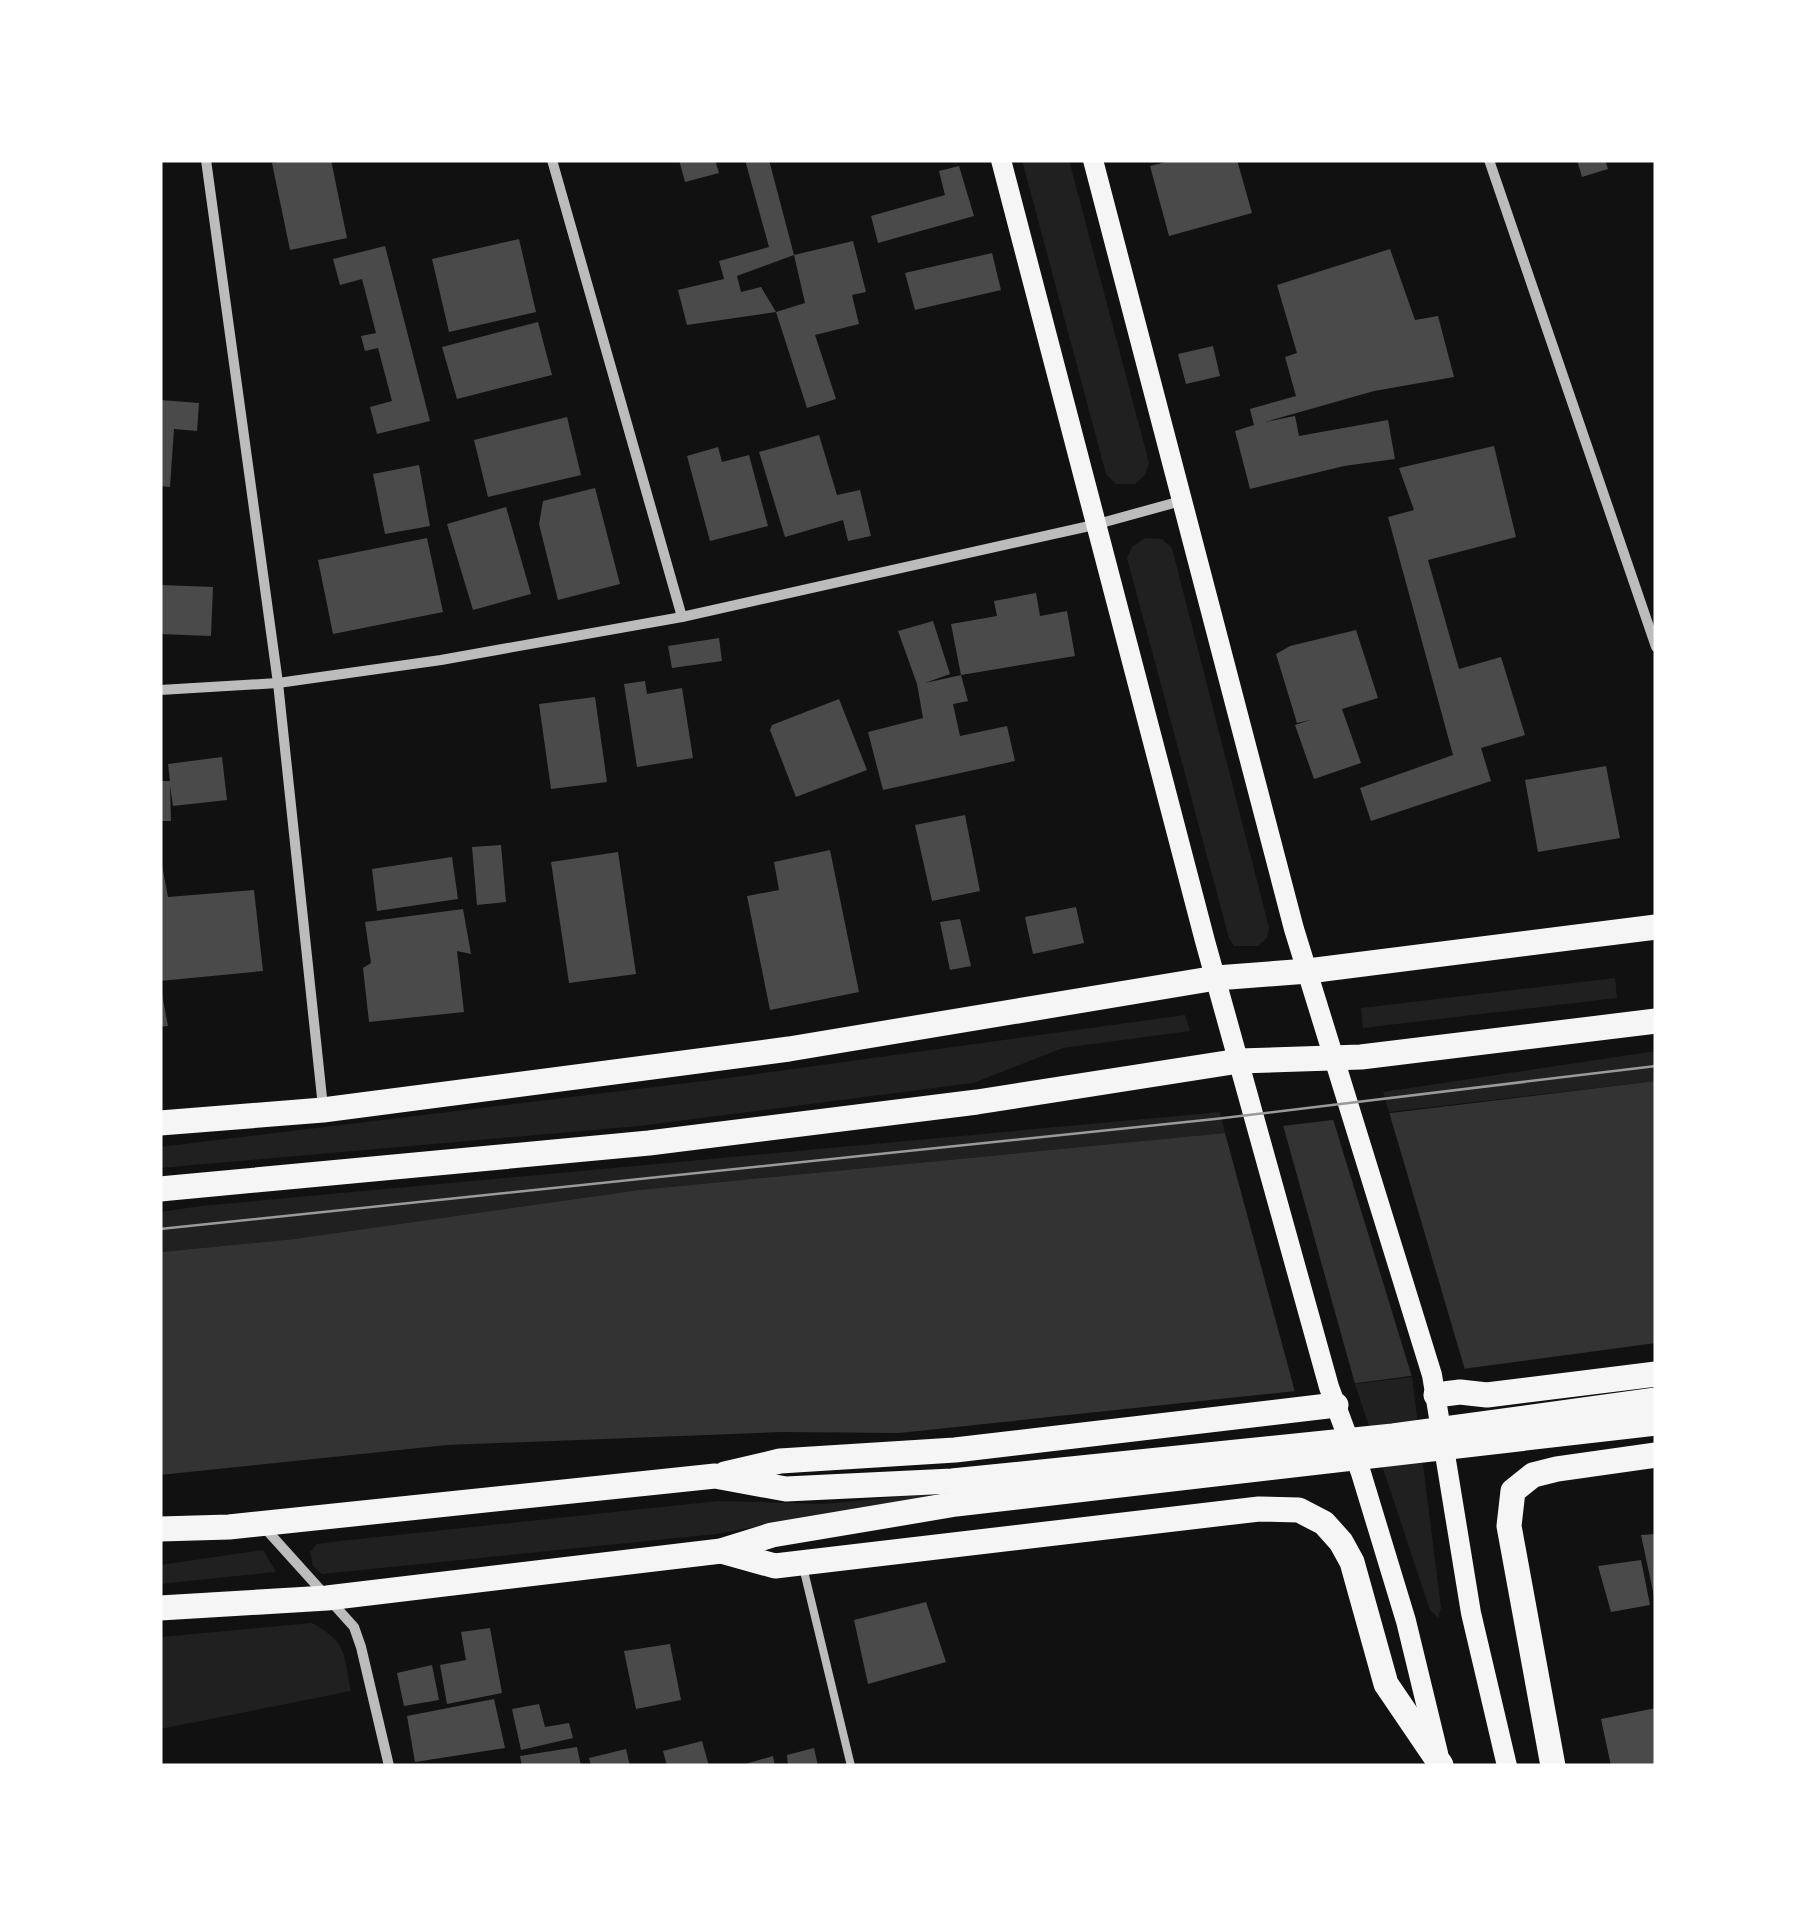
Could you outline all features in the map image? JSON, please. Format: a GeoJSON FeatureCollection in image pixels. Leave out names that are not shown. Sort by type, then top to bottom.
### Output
{"type":"FeatureCollection","features":[{"type":"Feature","properties":{"kind":"main road"},"geometry":{"type":"LineString","coordinates":[[1001,160],[1216,978],[1336,1405],[1406,1621],[1441,1766]]}},
{"type":"Feature","properties":{"kind":"main road"},"geometry":{"type":"LineString","coordinates":[[1093,160],[1308,971],[1436,1393],[1471,1613],[1507,1766]]}},
{"type":"Feature","properties":{"kind":"main road"},"geometry":{"type":"LineString","coordinates":[[160,1124],[323,1110],[789,1049],[1216,978],[1308,971],[1656,927]]}},
{"type":"Feature","properties":{"kind":"main road"},"geometry":{"type":"LineString","coordinates":[[160,1189],[649,1143],[977,1102],[1239,1060],[1334,1058],[1656,1021]]}},
{"type":"Feature","properties":{"kind":"main road"},"geometry":{"type":"LineString","coordinates":[[1436,1393],[1487,1395],[1656,1374]]}},
{"type":"Feature","properties":{"kind":"main road"},"geometry":{"type":"LineString","coordinates":[[715,1476],[786,1489],[952,1480],[1393,1436],[1656,1400]]}},
{"type":"Feature","properties":{"kind":"main road"},"geometry":{"type":"LineString","coordinates":[[160,1529],[261,1524],[715,1476],[780,1461],[955,1450],[1336,1405]]}},
{"type":"Feature","properties":{"kind":"main road"},"geometry":{"type":"LineString","coordinates":[[160,1608],[327,1598],[720,1551],[772,1535],[956,1504],[1656,1422]]}},
{"type":"Feature","properties":{"kind":"main road"},"geometry":{"type":"LineString","coordinates":[[1553,1766],[1509,1526],[1514,1491],[1533,1475],[1557,1468],[1656,1455]]}},
{"type":"Feature","properties":{"kind":"main road"},"geometry":{"type":"LineString","coordinates":[[720,1551],[776,1566],[1260,1509],[1298,1510],[1324,1523],[1352,1562],[1386,1684],[1441,1766]]}},
{"type":"Feature","properties":{"kind":"street"},"geometry":{"type":"LineString","coordinates":[[206,160],[278,683],[323,1110]]}},
{"type":"Feature","properties":{"kind":"street"},"geometry":{"type":"LineString","coordinates":[[552,160],[682,617]]}},
{"type":"Feature","properties":{"kind":"street"},"geometry":{"type":"LineString","coordinates":[[1489,160],[1656,647]]}},
{"type":"Feature","properties":{"kind":"street"},"geometry":{"type":"LineString","coordinates":[[160,690],[278,683],[441,660],[682,617],[1094,525],[1181,501]]}},
{"type":"Feature","properties":{"kind":"street"},"geometry":{"type":"LineString","coordinates":[[261,1524],[354,1627],[389,1766]]}},
{"type":"Feature","properties":{"kind":"lane"},"geometry":{"type":"LineString","coordinates":[[802,1563],[851,1766]]}},
{"type":"Feature","properties":{"kind":"shaded area"},"geometry":{"type":"Polygon","coordinates":[[[1022,160],[1069,160],[1149,463],[1145,475],[1135,484],[1116,484],[1106,474],[1022,160]]]}},
{"type":"Feature","properties":{"kind":"shaded area"},"geometry":{"type":"Polygon","coordinates":[[[1145,538],[1162,539],[1172,548],[1269,928],[1267,938],[1258,946],[1234,946],[1229,938],[1127,558],[1132,547],[1145,538]]]}},
{"type":"Feature","properties":{"kind":"shaded area"},"geometry":{"type":"Polygon","coordinates":[[[1615,978],[1617,998],[1363,1028],[1361,1008],[1615,978]]]}},
{"type":"Feature","properties":{"kind":"shaded area"},"geometry":{"type":"Polygon","coordinates":[[[1185,1015],[1190,1031],[1063,1048],[973,1083],[639,1126],[160,1168],[160,1147],[728,1078],[1185,1015]]]}},
{"type":"Feature","properties":{"kind":"shaded area"},"geometry":{"type":"Polygon","coordinates":[[[1656,1051],[1656,1081],[1389,1112],[1383,1092],[1656,1051]]]}},
{"type":"Feature","properties":{"kind":"shaded area"},"geometry":{"type":"Polygon","coordinates":[[[1656,1081],[1656,1343],[1305,1390],[899,1433],[782,1432],[447,1445],[160,1475],[160,1252],[294,1239],[639,1190],[1225,1133],[1656,1081]]]}},
{"type":"Feature","properties":{"kind":"shaded area"},"geometry":{"type":"Polygon","coordinates":[[[1220,1112],[1225,1133],[639,1190],[294,1239],[160,1252],[160,1212],[201,1206],[1220,1112]]]}},
{"type":"Feature","properties":{"kind":"shaded area"},"geometry":{"type":"Polygon","coordinates":[[[1412,1377],[1441,1608],[1438,1618],[1430,1610],[1355,1384],[1412,1377]]]}},
{"type":"Feature","properties":{"kind":"shaded area"},"geometry":{"type":"Polygon","coordinates":[[[949,1492],[716,1534],[322,1574],[313,1566],[310,1552],[317,1544],[340,1541],[718,1501],[824,1504],[949,1492]]]}},
{"type":"Feature","properties":{"kind":"shaded area"},"geometry":{"type":"Polygon","coordinates":[[[263,1550],[276,1572],[160,1584],[160,1565],[263,1550]]]}},
{"type":"Feature","properties":{"kind":"shaded area"},"geometry":{"type":"Polygon","coordinates":[[[312,1623],[338,1643],[351,1691],[160,1729],[160,1637],[312,1623]]]}},
{"type":"Feature","properties":{"kind":"pier"},"geometry":{"type":"Polygon","coordinates":[[[1389,1112],[1465,1370],[1412,1377],[1333,1119],[1389,1112]]]}},
{"type":"Feature","properties":{"kind":"pier"},"geometry":{"type":"Polygon","coordinates":[[[1283,1125],[1355,1384],[1295,1392],[1225,1133],[1283,1125]]]}},
{"type":"Feature","properties":{"kind":"building"},"geometry":{"type":"Polygon","coordinates":[[[331,160],[347,238],[290,250],[272,163],[331,160]]]}},
{"type":"Feature","properties":{"kind":"building"},"geometry":{"type":"Polygon","coordinates":[[[679,160],[715,160],[719,173],[685,182],[679,160]]]}},
{"type":"Feature","properties":{"kind":"building"},"geometry":{"type":"Polygon","coordinates":[[[745,160],[769,160],[794,255],[737,276],[741,292],[761,287],[776,312],[687,325],[678,290],[724,279],[719,261],[769,247],[745,160]]]}},
{"type":"Feature","properties":{"kind":"building"},"geometry":{"type":"Polygon","coordinates":[[[1174,160],[1237,160],[1252,213],[1169,236],[1150,166],[1174,160]]]}},
{"type":"Feature","properties":{"kind":"building"},"geometry":{"type":"Polygon","coordinates":[[[1577,160],[1605,160],[1608,169],[1582,177],[1577,160]]]}},
{"type":"Feature","properties":{"kind":"building"},"geometry":{"type":"Polygon","coordinates":[[[959,166],[974,216],[878,243],[871,216],[945,195],[939,171],[959,166]]]}},
{"type":"Feature","properties":{"kind":"building"},"geometry":{"type":"Polygon","coordinates":[[[519,239],[536,312],[449,332],[432,259],[519,239]]]}},
{"type":"Feature","properties":{"kind":"building"},"geometry":{"type":"Polygon","coordinates":[[[853,241],[866,292],[852,295],[859,324],[815,335],[836,399],[807,408],[776,312],[805,303],[794,255],[853,241]]]}},
{"type":"Feature","properties":{"kind":"building"},"geometry":{"type":"Polygon","coordinates":[[[385,246],[430,421],[377,434],[370,407],[392,401],[378,348],[365,351],[361,336],[376,333],[362,279],[340,285],[333,259],[385,246]]]}},
{"type":"Feature","properties":{"kind":"building"},"geometry":{"type":"Polygon","coordinates":[[[1390,249],[1415,320],[1438,316],[1454,377],[1374,391],[1265,422],[1295,416],[1299,436],[1388,420],[1395,459],[1344,466],[1250,489],[1235,431],[1254,425],[1250,409],[1296,396],[1285,357],[1297,353],[1277,285],[1390,249]]]}},
{"type":"Feature","properties":{"kind":"building"},"geometry":{"type":"Polygon","coordinates":[[[992,253],[1001,290],[915,310],[905,273],[992,253]]]}},
{"type":"Feature","properties":{"kind":"building"},"geometry":{"type":"Polygon","coordinates":[[[538,322],[552,375],[457,399],[442,347],[538,322]]]}},
{"type":"Feature","properties":{"kind":"building"},"geometry":{"type":"Polygon","coordinates":[[[1213,346],[1220,376],[1186,384],[1178,354],[1213,346]]]}},
{"type":"Feature","properties":{"kind":"building"},"geometry":{"type":"Polygon","coordinates":[[[160,400],[199,403],[197,431],[174,429],[170,487],[160,486],[160,400]]]}},
{"type":"Feature","properties":{"kind":"building"},"geometry":{"type":"Polygon","coordinates":[[[567,417],[581,475],[488,497],[474,440],[567,417]]]}},
{"type":"Feature","properties":{"kind":"building"},"geometry":{"type":"Polygon","coordinates":[[[819,435],[837,495],[860,490],[871,536],[848,541],[843,520],[785,537],[759,452],[819,435]]]}},
{"type":"Feature","properties":{"kind":"building"},"geometry":{"type":"Polygon","coordinates":[[[1494,446],[1516,537],[1428,560],[1459,669],[1501,657],[1525,735],[1481,748],[1491,781],[1371,821],[1360,788],[1453,755],[1388,517],[1414,510],[1399,468],[1494,446]]]}},
{"type":"Feature","properties":{"kind":"building"},"geometry":{"type":"Polygon","coordinates":[[[718,447],[722,462],[749,455],[768,526],[710,541],[687,456],[718,447]]]}},
{"type":"Feature","properties":{"kind":"building"},"geometry":{"type":"Polygon","coordinates":[[[419,465],[430,526],[385,534],[373,474],[419,465]]]}},
{"type":"Feature","properties":{"kind":"building"},"geometry":{"type":"Polygon","coordinates":[[[595,488],[620,584],[558,600],[539,524],[543,501],[595,488]]]}},
{"type":"Feature","properties":{"kind":"building"},"geometry":{"type":"Polygon","coordinates":[[[506,507],[531,594],[473,610],[447,524],[506,507]]]}},
{"type":"Feature","properties":{"kind":"building"},"geometry":{"type":"Polygon","coordinates":[[[427,538],[443,612],[333,634],[318,560],[427,538]]]}},
{"type":"Feature","properties":{"kind":"building"},"geometry":{"type":"Polygon","coordinates":[[[160,585],[213,587],[211,636],[160,634],[160,585]]]}},
{"type":"Feature","properties":{"kind":"building"},"geometry":{"type":"Polygon","coordinates":[[[1036,593],[1040,616],[1067,611],[1075,656],[961,675],[951,624],[997,616],[994,601],[1036,593]]]}},
{"type":"Feature","properties":{"kind":"building"},"geometry":{"type":"Polygon","coordinates":[[[933,621],[950,674],[925,683],[961,675],[968,701],[953,704],[960,736],[1007,726],[1015,761],[883,790],[868,732],[923,718],[917,684],[898,631],[933,621]]]}},
{"type":"Feature","properties":{"kind":"building"},"geometry":{"type":"Polygon","coordinates":[[[1356,630],[1378,698],[1342,709],[1361,763],[1314,779],[1295,725],[1310,720],[1297,723],[1276,654],[1290,646],[1356,630]]]}},
{"type":"Feature","properties":{"kind":"building"},"geometry":{"type":"Polygon","coordinates":[[[719,638],[722,661],[672,668],[668,646],[719,638]]]}},
{"type":"Feature","properties":{"kind":"building"},"geometry":{"type":"Polygon","coordinates":[[[645,681],[647,694],[682,688],[693,758],[637,767],[624,684],[645,681]]]}},
{"type":"Feature","properties":{"kind":"building"},"geometry":{"type":"Polygon","coordinates":[[[595,697],[607,782],[551,789],[539,704],[595,697]]]}},
{"type":"Feature","properties":{"kind":"building"},"geometry":{"type":"Polygon","coordinates":[[[839,699],[867,770],[796,797],[770,730],[772,725],[839,699]]]}},
{"type":"Feature","properties":{"kind":"building"},"geometry":{"type":"Polygon","coordinates":[[[222,757],[227,800],[173,806],[170,786],[171,821],[160,821],[160,781],[170,781],[168,764],[222,757]]]}},
{"type":"Feature","properties":{"kind":"building"},"geometry":{"type":"Polygon","coordinates":[[[1606,766],[1620,838],[1538,852],[1525,780],[1606,766]]]}},
{"type":"Feature","properties":{"kind":"building"},"geometry":{"type":"Polygon","coordinates":[[[965,815],[980,891],[932,901],[915,825],[965,815]]]}},
{"type":"Feature","properties":{"kind":"building"},"geometry":{"type":"Polygon","coordinates":[[[501,845],[506,902],[477,905],[472,847],[501,845]]]}},
{"type":"Feature","properties":{"kind":"building"},"geometry":{"type":"Polygon","coordinates":[[[830,850],[859,992],[770,1010],[747,896],[779,890],[774,862],[830,850]]]}},
{"type":"Feature","properties":{"kind":"building"},"geometry":{"type":"Polygon","coordinates":[[[618,852],[636,974],[569,983],[551,862],[618,852]]]}},
{"type":"Feature","properties":{"kind":"building"},"geometry":{"type":"Polygon","coordinates":[[[160,855],[168,897],[254,890],[263,971],[160,981],[160,855]]]}},
{"type":"Feature","properties":{"kind":"building"},"geometry":{"type":"Polygon","coordinates":[[[452,857],[458,899],[377,911],[372,869],[452,857]]]}},
{"type":"Feature","properties":{"kind":"building"},"geometry":{"type":"Polygon","coordinates":[[[1076,907],[1084,943],[1033,954],[1025,917],[1076,907]]]}},
{"type":"Feature","properties":{"kind":"building"},"geometry":{"type":"Polygon","coordinates":[[[463,909],[471,954],[457,951],[464,1012],[369,1022],[363,968],[371,963],[365,922],[463,909]]]}},
{"type":"Feature","properties":{"kind":"building"},"geometry":{"type":"Polygon","coordinates":[[[960,919],[971,966],[950,970],[940,922],[960,919]]]}},
{"type":"Feature","properties":{"kind":"building"},"geometry":{"type":"Polygon","coordinates":[[[160,984],[168,1026],[160,1027],[160,984]]]}},
{"type":"Feature","properties":{"kind":"building"},"geometry":{"type":"Polygon","coordinates":[[[1656,1534],[1656,1595],[1654,1596],[1641,1535],[1656,1534]]]}},
{"type":"Feature","properties":{"kind":"building"},"geometry":{"type":"Polygon","coordinates":[[[1641,1560],[1650,1605],[1611,1612],[1598,1566],[1641,1560]]]}},
{"type":"Feature","properties":{"kind":"building"},"geometry":{"type":"Polygon","coordinates":[[[926,1602],[946,1662],[868,1684],[854,1620],[926,1602]]]}},
{"type":"Feature","properties":{"kind":"building"},"geometry":{"type":"Polygon","coordinates":[[[490,1628],[502,1693],[447,1704],[440,1665],[466,1660],[461,1632],[490,1628]]]}},
{"type":"Feature","properties":{"kind":"building"},"geometry":{"type":"Polygon","coordinates":[[[670,1644],[681,1700],[636,1709],[624,1651],[670,1644]]]}},
{"type":"Feature","properties":{"kind":"building"},"geometry":{"type":"Polygon","coordinates":[[[432,1665],[439,1700],[404,1706],[397,1673],[432,1665]]]}},
{"type":"Feature","properties":{"kind":"building"},"geometry":{"type":"Polygon","coordinates":[[[494,1699],[505,1748],[415,1762],[407,1716],[494,1699]]]}},
{"type":"Feature","properties":{"kind":"building"},"geometry":{"type":"Polygon","coordinates":[[[539,1704],[545,1727],[569,1723],[573,1738],[521,1750],[512,1709],[539,1704]]]}},
{"type":"Feature","properties":{"kind":"building"},"geometry":{"type":"Polygon","coordinates":[[[1656,1708],[1656,1766],[1611,1766],[1601,1719],[1656,1708]]]}},
{"type":"Feature","properties":{"kind":"building"},"geometry":{"type":"Polygon","coordinates":[[[702,1741],[709,1766],[667,1766],[663,1751],[702,1741]]]}},
{"type":"Feature","properties":{"kind":"building"},"geometry":{"type":"Polygon","coordinates":[[[577,1747],[581,1766],[522,1766],[520,1756],[577,1747]]]}},
{"type":"Feature","properties":{"kind":"building"},"geometry":{"type":"Polygon","coordinates":[[[814,1748],[818,1766],[788,1766],[787,1755],[814,1748]]]}},
{"type":"Feature","properties":{"kind":"building"},"geometry":{"type":"Polygon","coordinates":[[[626,1749],[630,1766],[591,1766],[589,1758],[626,1749]]]}},
{"type":"Feature","properties":{"kind":"building"},"geometry":{"type":"Polygon","coordinates":[[[773,1756],[775,1766],[742,1765],[773,1756]]]}},
{"type":"Feature","properties":{"kind":"tram line"},"geometry":{"type":"LineString","coordinates":[[160,1229],[1215,1119],[1656,1066]]}}]}
